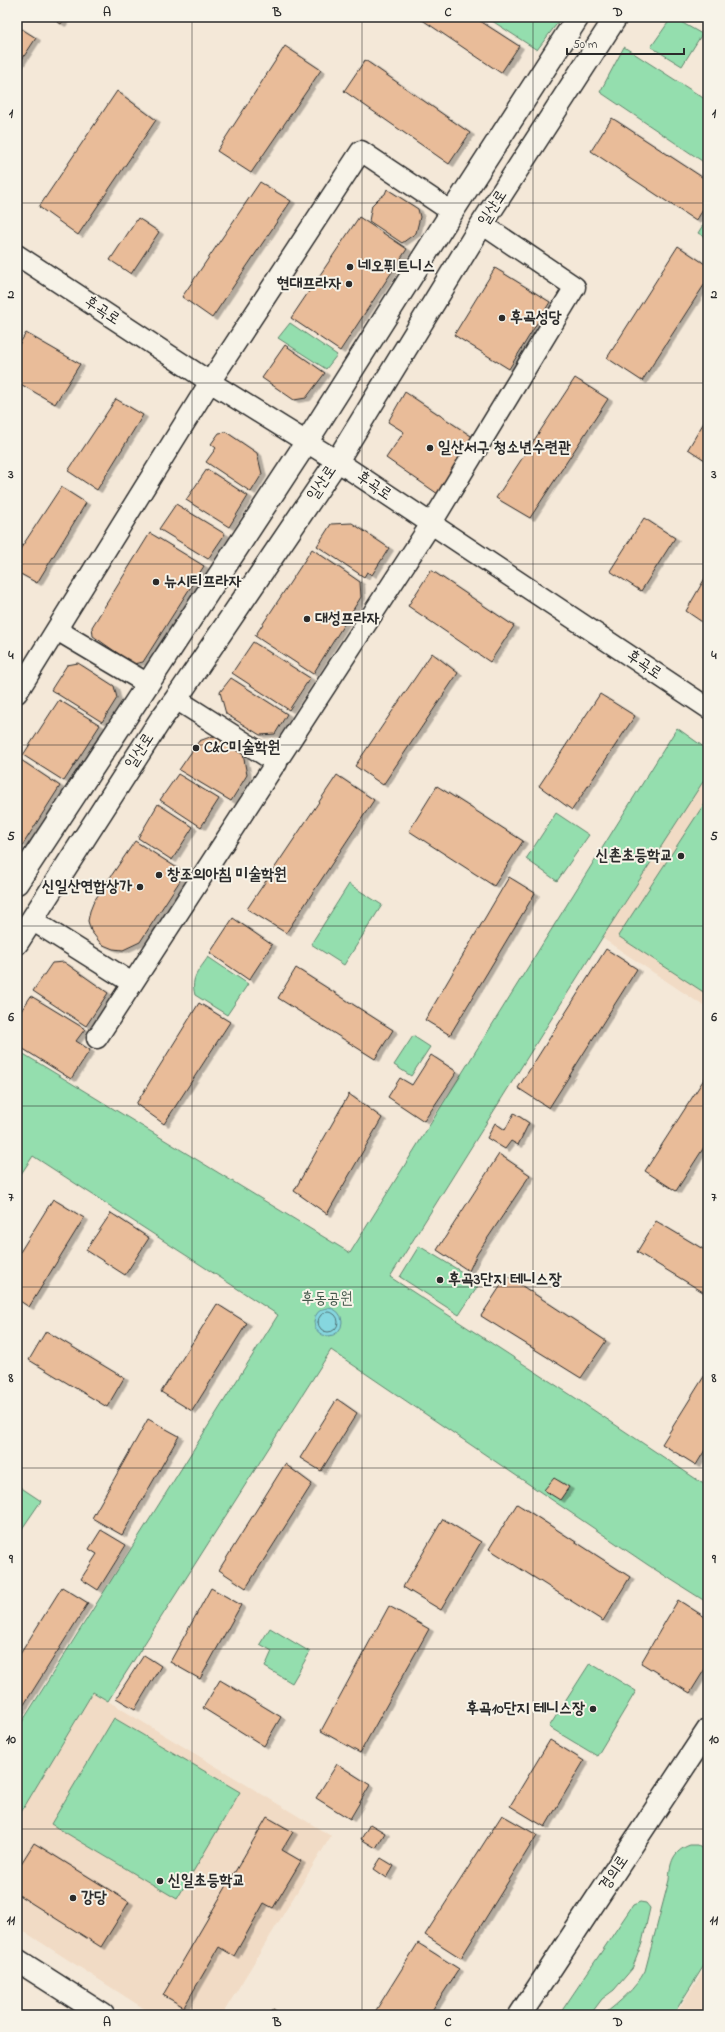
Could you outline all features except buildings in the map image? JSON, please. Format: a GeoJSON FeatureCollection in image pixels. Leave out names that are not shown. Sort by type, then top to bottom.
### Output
{"type":"FeatureCollection","features":[{"type":"Feature","properties":{"kind":"main road","name":"일산로"},"geometry":{"type":"LineString","coordinates":[[17,883],[306,443],[452,212],[578,17]]}},
{"type":"Feature","properties":{"kind":"main road","name":"일산로"},"geometry":{"type":"LineString","coordinates":[[17,943],[161,719],[337,461],[482,224],[616,17]]}},
{"type":"Feature","properties":{"kind":"main road","name":"경의로"},"geometry":{"type":"LineString","coordinates":[[520,2015],[708,1730]]}},
{"type":"Feature","properties":{"kind":"main road","name":"경의로"},"geometry":{"type":"LineString","coordinates":[[533,2015],[561,1969],[708,1746]]}},
{"type":"Feature","properties":{"kind":"main road"},"geometry":{"type":"LineString","coordinates":[[17,1960],[103,2015]]}},
{"type":"Feature","properties":{"kind":"street"},"geometry":{"type":"LineString","coordinates":[[17,693],[210,382],[361,151],[452,212]]}},
{"type":"Feature","properties":{"kind":"street"},"geometry":{"type":"LineString","coordinates":[[97,1038],[431,524],[575,286],[482,224]]}},
{"type":"Feature","properties":{"kind":"street","name":"후곡로"},"geometry":{"type":"LineString","coordinates":[[17,255],[210,382],[337,461],[708,708]]}},
{"type":"Feature","properties":{"kind":"street"},"geometry":{"type":"LineString","coordinates":[[57,630],[148,684]]}},
{"type":"Feature","properties":{"kind":"street"},"geometry":{"type":"LineString","coordinates":[[176,699],[277,763]]}},
{"type":"Feature","properties":{"kind":"street"},"geometry":{"type":"LineString","coordinates":[[32,920],[132,983]]}},
{"type":"Feature","properties":{"kind":"shaded area","name":"신촌초등학교"},"geometry":{"type":"Polygon","coordinates":[[[708,774],[708,1009],[602,938],[708,774]]]}},
{"type":"Feature","properties":{"kind":"shaded area","name":"신일초등학교"},"geometry":{"type":"Polygon","coordinates":[[[93,1692],[331,1836],[222,2015],[154,2015],[17,1927],[17,1819],[93,1692]]]}},
{"type":"Feature","properties":{"kind":"shaded area"},"geometry":{"type":"Polygon","coordinates":[[[708,1963],[708,2015],[675,2015],[708,1963]]]}},
{"type":"Feature","properties":{"kind":"green space"},"geometry":{"type":"Polygon","coordinates":[[[486,17],[562,17],[537,50],[486,17]]]}},
{"type":"Feature","properties":{"kind":"green space"},"geometry":{"type":"Polygon","coordinates":[[[672,17],[702,34],[682,66],[651,47],[672,17]]]}},
{"type":"Feature","properties":{"kind":"green space"},"geometry":{"type":"Polygon","coordinates":[[[624,47],[708,101],[708,165],[600,92],[624,47]]]}},
{"type":"Feature","properties":{"kind":"green space"},"geometry":{"type":"Polygon","coordinates":[[[708,217],[708,239],[698,233],[708,217]]]}},
{"type":"Feature","properties":{"kind":"green space"},"geometry":{"type":"Polygon","coordinates":[[[290,323],[337,355],[326,369],[278,338],[290,323]]]}},
{"type":"Feature","properties":{"kind":"green space","name":"후동공원"},"geometry":{"type":"Polygon","coordinates":[[[677,728],[708,750],[708,774],[602,938],[390,1277],[571,1395],[708,1487],[708,1603],[648,1565],[331,1350],[108,1701],[93,1692],[17,1819],[17,1730],[278,1315],[33,1156],[21,1174],[17,1171],[17,1050],[350,1253],[677,728]]]}},
{"type":"Feature","properties":{"kind":"green space","name":"신촌초등학교"},"geometry":{"type":"Polygon","coordinates":[[[708,798],[708,995],[618,936],[708,798]]]}},
{"type":"Feature","properties":{"kind":"green space"},"geometry":{"type":"Polygon","coordinates":[[[556,813],[589,835],[557,881],[526,859],[556,813]]]}},
{"type":"Feature","properties":{"kind":"green space"},"geometry":{"type":"Polygon","coordinates":[[[349,884],[382,905],[344,965],[311,944],[349,884]]]}},
{"type":"Feature","properties":{"kind":"green space"},"geometry":{"type":"Polygon","coordinates":[[[208,957],[248,984],[227,1015],[195,995],[194,983],[196,974],[208,957]]]}},
{"type":"Feature","properties":{"kind":"green space"},"geometry":{"type":"Polygon","coordinates":[[[413,1036],[430,1047],[411,1076],[394,1065],[413,1036]]]}},
{"type":"Feature","properties":{"kind":"green space","name":"후곡3단지 테니스장"},"geometry":{"type":"Polygon","coordinates":[[[419,1246],[480,1283],[459,1315],[400,1277],[419,1246]]]}},
{"type":"Feature","properties":{"kind":"green space"},"geometry":{"type":"Polygon","coordinates":[[[17,1485],[41,1501],[17,1536],[17,1485]]]}},
{"type":"Feature","properties":{"kind":"green space"},"geometry":{"type":"Polygon","coordinates":[[[270,1628],[310,1652],[292,1683],[265,1667],[272,1651],[260,1644],[270,1628]]]}},
{"type":"Feature","properties":{"kind":"green space","name":"후곡10단지 테니스장"},"geometry":{"type":"Polygon","coordinates":[[[590,1663],[636,1691],[597,1756],[549,1727],[590,1663]]]}},
{"type":"Feature","properties":{"kind":"green space"},"geometry":{"type":"Polygon","coordinates":[[[114,1718],[240,1792],[177,1899],[51,1824],[114,1718]]]}},
{"type":"Feature","properties":{"kind":"green space"},"geometry":{"type":"Polygon","coordinates":[[[697,1845],[708,1853],[708,1959],[673,2015],[603,2015],[627,1995],[637,1984],[645,1971],[669,1880],[670,1868],[676,1854],[684,1847],[697,1845]]]}},
{"type":"Feature","properties":{"kind":"green space"},"geometry":{"type":"Polygon","coordinates":[[[640,1902],[646,1903],[650,1908],[642,1943],[632,1969],[614,1990],[602,1999],[590,2015],[559,2015],[633,1905],[640,1902]]]}},
{"type":"Feature","properties":{"kind":"water"},"geometry":{"type":"Polygon","coordinates":[[[328,1308],[338,1312],[342,1322],[338,1332],[328,1336],[318,1332],[314,1322],[318,1312],[328,1308]]]}},
{"type":"Feature","properties":{"kind":"place","name":"네오퓌트니스"},"geometry":{"type":"Point","coordinates":[350,267]}},
{"type":"Feature","properties":{"kind":"place","name":"현대프라자"},"geometry":{"type":"Point","coordinates":[349,284]}},
{"type":"Feature","properties":{"kind":"place","name":"후곡성당"},"geometry":{"type":"Point","coordinates":[502,318]}},
{"type":"Feature","properties":{"kind":"place","name":"일산서구 청소년수련관"},"geometry":{"type":"Point","coordinates":[430,448]}},
{"type":"Feature","properties":{"kind":"place","name":"뉴시티프라자"},"geometry":{"type":"Point","coordinates":[156,582]}},
{"type":"Feature","properties":{"kind":"place","name":"대성프라자"},"geometry":{"type":"Point","coordinates":[307,619]}},
{"type":"Feature","properties":{"kind":"place","name":"C&C미술학원"},"geometry":{"type":"Point","coordinates":[196,748]}},
{"type":"Feature","properties":{"kind":"place","name":"신촌초등학교"},"geometry":{"type":"Point","coordinates":[681,856]}},
{"type":"Feature","properties":{"kind":"place","name":"창조의아침 미술학원"},"geometry":{"type":"Point","coordinates":[159,875]}},
{"type":"Feature","properties":{"kind":"place","name":"신일산연합상가"},"geometry":{"type":"Point","coordinates":[140,887]}},
{"type":"Feature","properties":{"kind":"place","name":"후곡3단지 테니스장"},"geometry":{"type":"Point","coordinates":[440,1280]}},
{"type":"Feature","properties":{"kind":"place","name":"후곡10단지 테니스장"},"geometry":{"type":"Point","coordinates":[593,1709]}},
{"type":"Feature","properties":{"kind":"place","name":"신일초등학교"},"geometry":{"type":"Point","coordinates":[160,1881]}},
{"type":"Feature","properties":{"kind":"place","name":"강당"},"geometry":{"type":"Point","coordinates":[73,1898]}}]}
